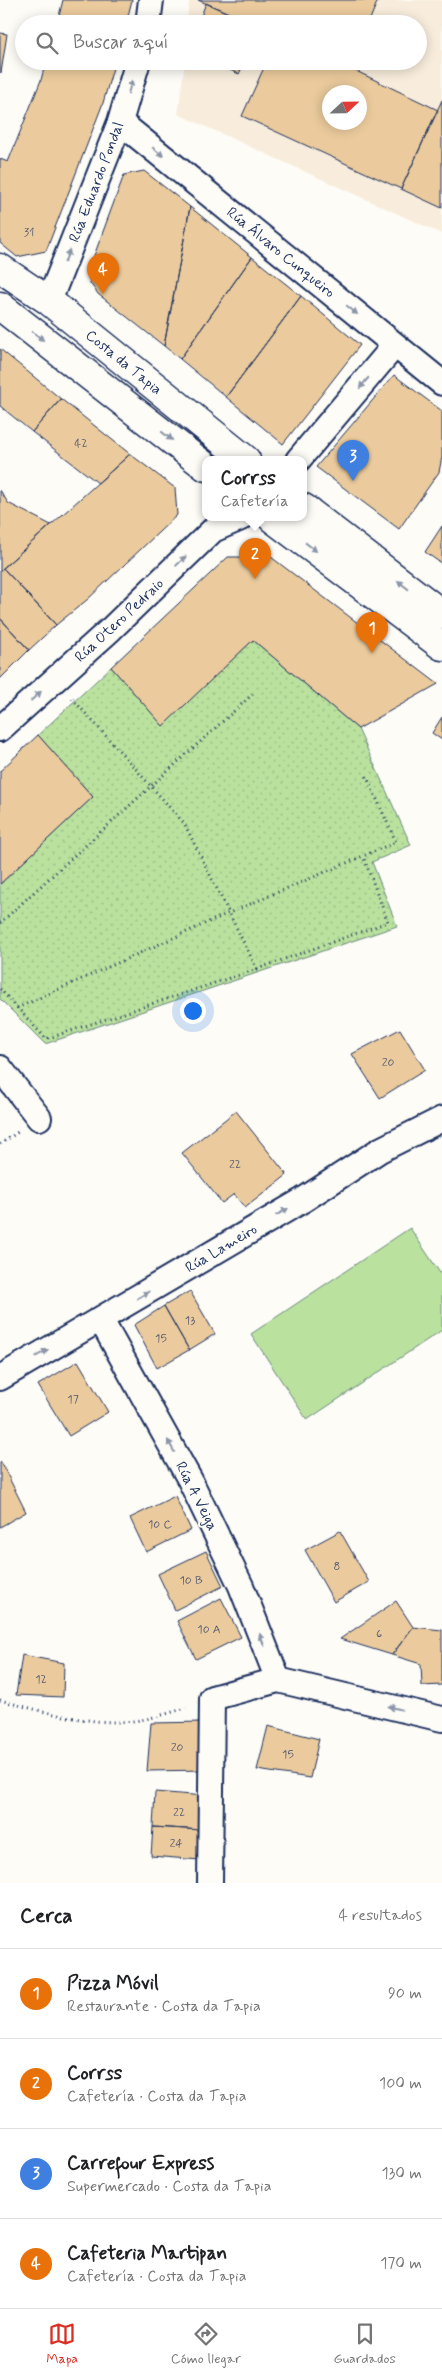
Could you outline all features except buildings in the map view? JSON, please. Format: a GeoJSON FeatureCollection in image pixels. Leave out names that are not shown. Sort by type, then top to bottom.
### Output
{"type":"FeatureCollection","features":[{"type":"Feature","properties":{"kind":"main road","name":"Costa da Tapia"},"geometry":{"type":"LineString","coordinates":[[0,268],[49,301],[241,456]]}},
{"type":"Feature","properties":{"kind":"main road"},"geometry":{"type":"LineString","coordinates":[[0,296],[24,304],[49,301]]}},
{"type":"Feature","properties":{"kind":"main road","name":"Costa da Tapia"},"geometry":{"type":"LineString","coordinates":[[0,306],[202,463]]}},
{"type":"Feature","properties":{"kind":"main road"},"geometry":{"type":"LineString","coordinates":[[307,510],[442,614]]}},
{"type":"Feature","properties":{"kind":"main road"},"geometry":{"type":"LineString","coordinates":[[276,521],[442,646]]}},
{"type":"Feature","properties":{"kind":"street"},"geometry":{"type":"LineString","coordinates":[[149,15],[151,0]]}},
{"type":"Feature","properties":{"kind":"street","name":"Rúa Eduardo Pondal"},"geometry":{"type":"LineString","coordinates":[[49,301],[120,122],[135,70]]}},
{"type":"Feature","properties":{"kind":"street","name":"Rúa Álvaro Cunqueiro"},"geometry":{"type":"LineString","coordinates":[[120,122],[442,383]]}},
{"type":"Feature","properties":{"kind":"street"},"geometry":{"type":"LineString","coordinates":[[301,456],[395,345]]}},
{"type":"Feature","properties":{"kind":"street","name":"Rúa Otero Pedraio"},"geometry":{"type":"LineString","coordinates":[[0,729],[56,679],[213,530],[234,521]]}},
{"type":"Feature","properties":{"kind":"street"},"geometry":{"type":"LineString","coordinates":[[0,1068],[39,1118]]}},
{"type":"Feature","properties":{"kind":"street","name":"Rúa Lameiro"},"geometry":{"type":"LineString","coordinates":[[0,1378],[303,1200],[380,1150],[442,1119]]}},
{"type":"Feature","properties":{"kind":"street","name":"Rúa A Veiga"},"geometry":{"type":"LineString","coordinates":[[101,1320],[190,1480],[241,1586],[278,1680]]}},
{"type":"Feature","properties":{"kind":"street"},"geometry":{"type":"LineString","coordinates":[[210,1883],[212,1698],[278,1680],[442,1720]]}},
{"type":"Feature","properties":{"kind":"path"},"geometry":{"type":"LineString","coordinates":[[56,679],[184,823],[256,969]]}},
{"type":"Feature","properties":{"kind":"path"},"geometry":{"type":"LineString","coordinates":[[0,923],[254,693]]}},
{"type":"Feature","properties":{"kind":"path"},"geometry":{"type":"LineString","coordinates":[[17,1008],[229,913],[396,842],[364,773]]}},
{"type":"Feature","properties":{"kind":"path"},"geometry":{"type":"LineString","coordinates":[[0,988],[46,1040],[388,922],[363,856]]}},
{"type":"Feature","properties":{"kind":"path"},"geometry":{"type":"LineString","coordinates":[[0,1700],[65,1716],[132,1721],[177,1710],[212,1698]]}},
{"type":"Feature","properties":{"kind":"shaded area"},"geometry":{"type":"Polygon","coordinates":[[[189,0],[442,0],[442,234],[178,114],[184,70],[427,70],[427,15],[188,15],[189,0]]]}},
{"type":"Feature","properties":{"kind":"green space"},"geometry":{"type":"Polygon","coordinates":[[[253,640],[358,729],[411,845],[372,862],[397,926],[45,1044],[0,999],[0,884],[93,797],[38,735],[111,667],[163,725],[253,640]]]}},
{"type":"Feature","properties":{"kind":"green space"},"geometry":{"type":"Polygon","coordinates":[[[410,1228],[442,1276],[442,1330],[307,1420],[251,1334],[410,1228]]]}},
{"type":"Feature","properties":{"kind":"place","name":"Cafeteria Martipan"},"geometry":{"type":"Point","coordinates":[103,294]}},
{"type":"Feature","properties":{"kind":"place","name":"Carrefour Express"},"geometry":{"type":"Point","coordinates":[353,481]}},
{"type":"Feature","properties":{"kind":"place","name":"Corrss"},"geometry":{"type":"Point","coordinates":[255,579]}},
{"type":"Feature","properties":{"kind":"place","name":"Pizza Móvil"},"geometry":{"type":"Point","coordinates":[372,653]}}]}
